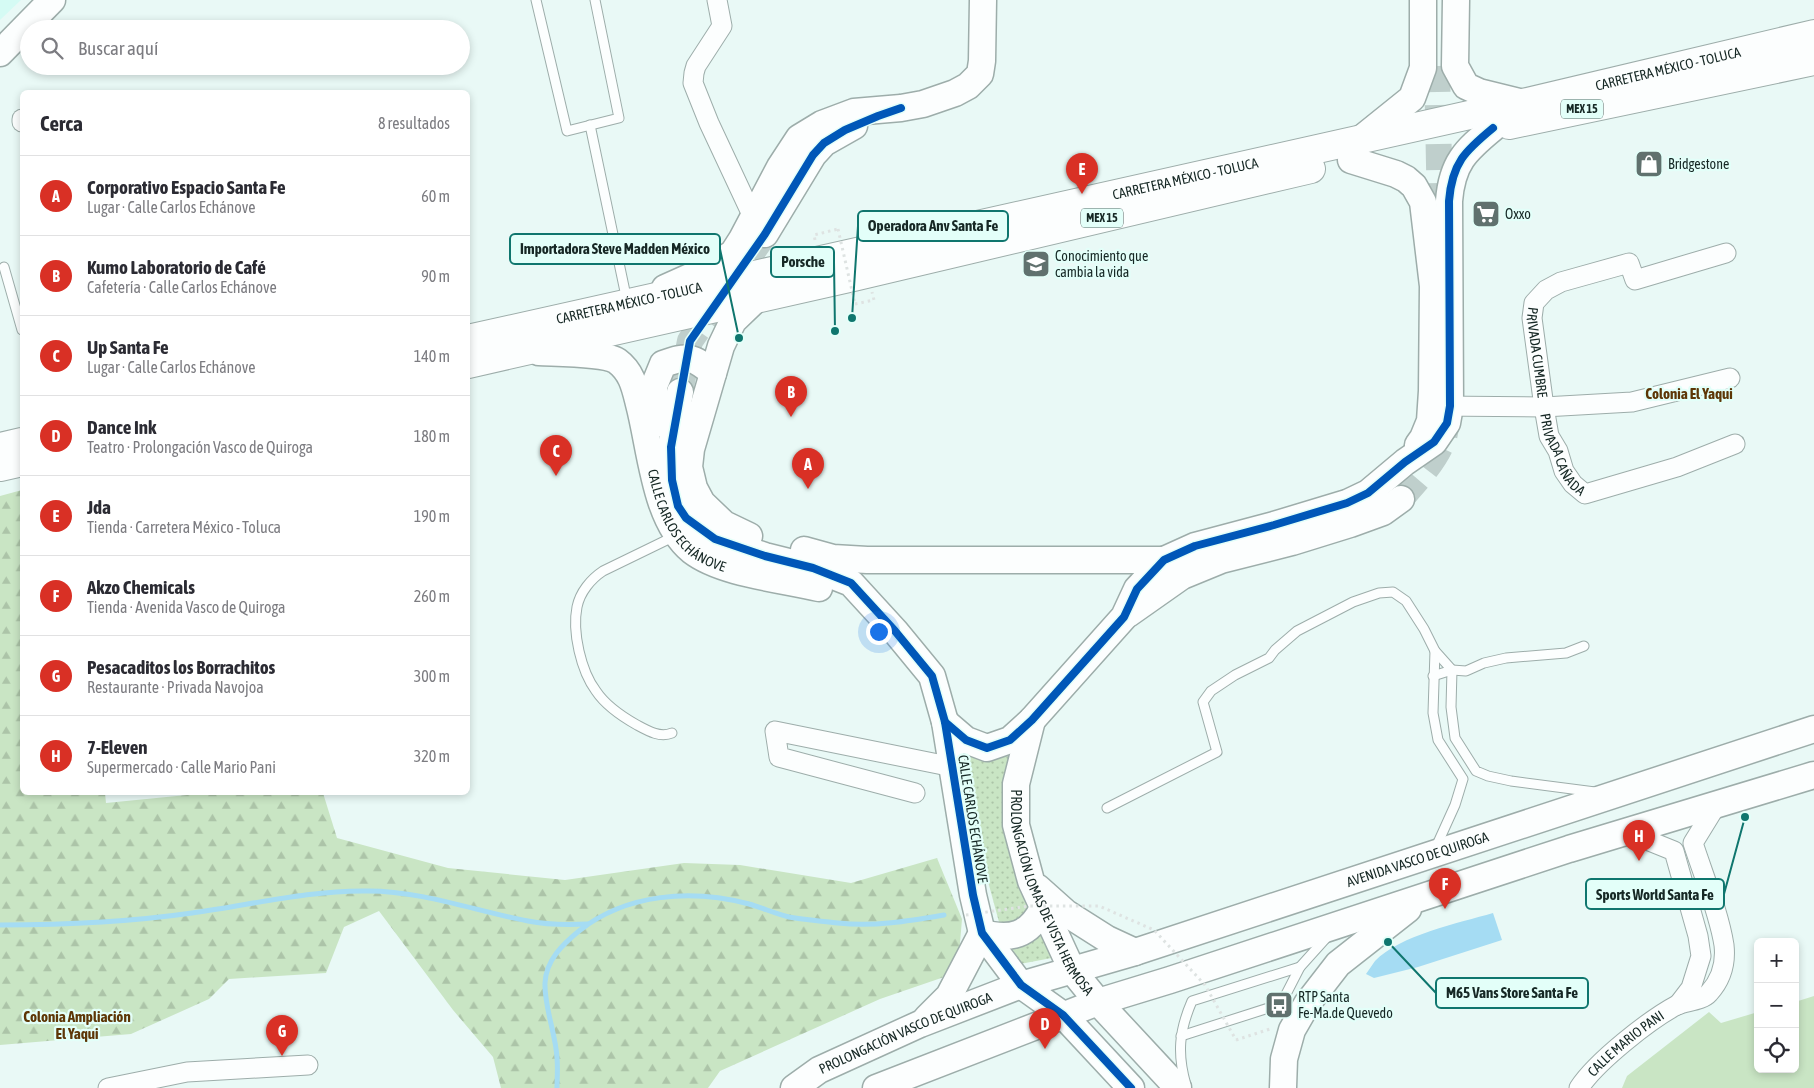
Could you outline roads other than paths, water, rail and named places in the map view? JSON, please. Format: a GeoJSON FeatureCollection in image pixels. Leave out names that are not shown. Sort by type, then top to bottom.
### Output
{"type":"FeatureCollection","features":[{"type":"Feature","properties":{"kind":"main road","name":"CARRETERA MÉXICO - TOLUCA"},"geometry":{"type":"LineString","coordinates":[[470,364],[757,298],[1356,149],[1523,103],[1814,34]]}},
{"type":"Feature","properties":{"kind":"main road","name":"CARRETERA MÉXICO - TOLUCA"},"geometry":{"type":"LineString","coordinates":[[470,340],[628,304],[1356,149],[1493,128],[1814,61]]}},
{"type":"Feature","properties":{"kind":"main road"},"geometry":{"type":"LineString","coordinates":[[0,447],[20,442]]}},
{"type":"Feature","properties":{"kind":"main road"},"geometry":{"type":"LineString","coordinates":[[0,467],[20,462]]}},
{"type":"Feature","properties":{"kind":"street"},"geometry":{"type":"LineString","coordinates":[[32,20],[52,0]]}},
{"type":"Feature","properties":{"kind":"street"},"geometry":{"type":"LineString","coordinates":[[718,0],[722,26],[696,66],[693,83],[709,123],[759,225]]}},
{"type":"Feature","properties":{"kind":"street"},"geometry":{"type":"LineString","coordinates":[[628,304],[712,268],[733,253],[742,239],[759,225],[813,155],[824,143],[844,130],[901,108],[955,93],[968,86],[980,74],[983,51],[982,0]]}},
{"type":"Feature","properties":{"kind":"street"},"geometry":{"type":"LineString","coordinates":[[1423,0],[1438,67],[1466,86],[1479,92],[1523,103]]}},
{"type":"Feature","properties":{"kind":"street"},"geometry":{"type":"LineString","coordinates":[[1438,0],[1438,67]]}},
{"type":"Feature","properties":{"kind":"street"},"geometry":{"type":"LineString","coordinates":[[1356,149],[1412,98],[1438,67],[1456,0]]}},
{"type":"Feature","properties":{"kind":"street"},"geometry":{"type":"LineString","coordinates":[[0,53],[20,33]]}},
{"type":"Feature","properties":{"kind":"street","name":"PROLONGACIÓN LOMAS DE VISTA HERMOSA"},"geometry":{"type":"LineString","coordinates":[[1178,1088],[1143,1048],[1098,1002],[1072,970],[1031,881],[1016,825],[1016,784],[1032,720],[1124,617],[1137,589],[1164,560],[1195,546],[1274,525],[1347,502],[1368,493],[1405,462],[1423,438],[1430,421],[1441,406],[1450,182],[1465,152],[1493,128]]}},
{"type":"Feature","properties":{"kind":"street","name":"PROLONGACIÓN LOMAS DE VISTA HERMOSA"},"geometry":{"type":"LineString","coordinates":[[1356,149],[1406,179],[1414,186],[1423,202],[1432,286],[1441,406]]}},
{"type":"Feature","properties":{"kind":"street"},"geometry":{"type":"LineString","coordinates":[[1423,202],[1426,197],[1432,194],[1444,196],[1449,201]]}},
{"type":"Feature","properties":{"kind":"street","name":"PRIVADA CUMBRE"},"geometry":{"type":"LineString","coordinates":[[1544,407],[1532,318],[1534,303],[1546,290],[1561,282],[1629,263],[1635,280],[1726,253]]}},
{"type":"Feature","properties":{"kind":"street","name":"CALLE CARLOS ECHÁNOVE"},"geometry":{"type":"LineString","coordinates":[[757,298],[733,321],[713,373],[691,449],[689,467],[694,488],[702,503],[724,524],[748,536],[833,558],[867,560]]}},
{"type":"Feature","properties":{"kind":"street","name":"CALLE CARLOS ECHÁNOVE"},"geometry":{"type":"LineString","coordinates":[[523,352],[589,354],[617,361],[633,378],[655,478],[667,519],[682,542],[694,552],[720,566],[828,590],[873,606],[932,676],[945,722],[953,767],[973,896],[974,924],[1021,985],[1063,1015],[1124,1080]]}},
{"type":"Feature","properties":{"kind":"street"},"geometry":{"type":"LineString","coordinates":[[655,478],[657,446],[654,424],[654,386],[663,364],[682,357],[698,361],[713,373]]}},
{"type":"Feature","properties":{"kind":"street"},"geometry":{"type":"LineString","coordinates":[[1544,407],[1632,402],[1730,378]]}},
{"type":"Feature","properties":{"kind":"street"},"geometry":{"type":"LineString","coordinates":[[680,392],[671,447],[672,480],[678,506],[686,518],[715,539],[765,556],[812,568],[850,583],[873,606]]}},
{"type":"Feature","properties":{"kind":"street","name":"PRIVADA CAÑADA"},"geometry":{"type":"LineString","coordinates":[[1441,406],[1544,407],[1549,436],[1558,451],[1564,471],[1573,484],[1585,494],[1677,467],[1736,444]]}},
{"type":"Feature","properties":{"kind":"street"},"geometry":{"type":"LineString","coordinates":[[1124,617],[1182,576],[1221,560],[1292,542],[1350,524],[1383,512],[1401,499]]}},
{"type":"Feature","properties":{"kind":"street","name":"PROLONGACIÓN LOMAS DE VISTA HERMOSA"},"geometry":{"type":"LineString","coordinates":[[867,560],[1164,560]]}},
{"type":"Feature","properties":{"kind":"street"},"geometry":{"type":"LineString","coordinates":[[945,722],[966,740],[988,748],[1010,740],[1032,720]]}},
{"type":"Feature","properties":{"kind":"street","name":"AVENIDA VASCO DE QUIROGA"},"geometry":{"type":"LineString","coordinates":[[1021,985],[1135,952],[1814,729]]}},
{"type":"Feature","properties":{"kind":"street"},"geometry":{"type":"LineString","coordinates":[[915,793],[779,757],[775,731],[953,767]]}},
{"type":"Feature","properties":{"kind":"street"},"geometry":{"type":"LineString","coordinates":[[876,1088],[1098,1002],[1423,898],[1470,881],[1814,775]]}},
{"type":"Feature","properties":{"kind":"street","name":"CALLE MARIO PANI"},"geometry":{"type":"LineString","coordinates":[[1579,1088],[1587,1075],[1626,1041],[1678,1005],[1707,995],[1723,973],[1724,946],[1693,843],[1717,804]]}},
{"type":"Feature","properties":{"kind":"street","name":"CALLE MARIO PANI"},"geometry":{"type":"LineString","coordinates":[[1627,832],[1674,851],[1698,936],[1701,956],[1691,988],[1678,1005]]}},
{"type":"Feature","properties":{"kind":"street"},"geometry":{"type":"LineString","coordinates":[[1031,881],[1066,913],[1107,939],[1135,952]]}},
{"type":"Feature","properties":{"kind":"street"},"geometry":{"type":"LineString","coordinates":[[1283,1088],[1284,1059],[1292,1030],[1321,984],[1338,964],[1423,898]]}},
{"type":"Feature","properties":{"kind":"street"},"geometry":{"type":"LineString","coordinates":[[920,1024],[949,996],[974,924],[1004,937],[1017,935],[1037,920],[1043,908]]}},
{"type":"Feature","properties":{"kind":"street","name":"PROLONGACIÓN VASCO DE QUIROGA"},"geometry":{"type":"LineString","coordinates":[[794,1088],[818,1070],[920,1024],[1021,985]]}},
{"type":"Feature","properties":{"kind":"street"},"geometry":{"type":"LineString","coordinates":[[1124,1080],[1143,1048]]}},
{"type":"Feature","properties":{"kind":"street"},"geometry":{"type":"LineString","coordinates":[[108,1088],[308,1065]]}},
{"type":"Feature","properties":{"kind":"lane"},"geometry":{"type":"LineString","coordinates":[[536,0],[567,131],[619,118],[595,0]]}},
{"type":"Feature","properties":{"kind":"lane"},"geometry":{"type":"LineString","coordinates":[[590,125],[628,304]]}},
{"type":"Feature","properties":{"kind":"lane"},"geometry":{"type":"LineString","coordinates":[[4,267],[20,323]]}},
{"type":"Feature","properties":{"kind":"lane"},"geometry":{"type":"LineString","coordinates":[[672,733],[666,736],[651,733],[617,714],[595,691],[581,661],[576,631],[576,615],[583,592],[595,576],[603,570],[677,534]]}},
{"type":"Feature","properties":{"kind":"lane"},"geometry":{"type":"LineString","coordinates":[[1107,808],[1217,752],[1204,702],[1210,691],[1235,675],[1269,658],[1275,650],[1297,631],[1353,602],[1379,593],[1393,592],[1406,601],[1424,629],[1435,651],[1452,670],[1451,706],[1455,738],[1476,771],[1488,776],[1511,781],[1613,795]]}},
{"type":"Feature","properties":{"kind":"lane"},"geometry":{"type":"LineString","coordinates":[[1433,676],[1452,670],[1466,671],[1506,658],[1566,652],[1584,646]]}},
{"type":"Feature","properties":{"kind":"lane"},"geometry":{"type":"LineString","coordinates":[[1433,854],[1455,805],[1464,779],[1438,740],[1432,713],[1435,651]]}},
{"type":"Feature","properties":{"kind":"lane"},"geometry":{"type":"LineString","coordinates":[[1181,1036],[1280,1004],[1300,967],[1329,935],[1347,922]]}},
{"type":"Feature","properties":{"kind":"lane"},"geometry":{"type":"LineString","coordinates":[[1187,1088],[1182,1068],[1181,1036],[1185,1018],[1192,1001],[1300,967]]}},
{"type":"Feature","properties":{"kind":"water"},"geometry":{"type":"Polygon","coordinates":[[[1493,913],[1502,940],[1418,967],[1374,978],[1366,974],[1375,961],[1399,944],[1431,931],[1493,913]]]}},
{"type":"Feature","properties":{"kind":"waterway"},"geometry":{"type":"LineString","coordinates":[[0,925],[72,924],[144,919],[302,895],[346,891],[409,894],[535,922],[588,924]]}},
{"type":"Feature","properties":{"kind":"waterway"},"geometry":{"type":"LineString","coordinates":[[557,1088],[556,1049],[545,992],[548,967],[561,947],[579,931],[598,918],[618,909],[639,902],[683,896],[727,899],[789,917],[851,924],[891,923],[944,915]]}},
{"type":"Feature","properties":{"kind":"tunnel"},"geometry":{"type":"LineString","coordinates":[[1437,66],[1440,213]]}},
{"type":"Feature","properties":{"kind":"tunnel"},"geometry":{"type":"LineString","coordinates":[[680,392],[690,341],[765,234]]}},
{"type":"Feature","properties":{"kind":"tunnel"},"geometry":{"type":"LineString","coordinates":[[1401,499],[1436,455],[1445,434],[1446,424]]}},
{"type":"Feature","properties":{"kind":"place","name":"Bridgestone"},"geometry":{"type":"Point","coordinates":[1649,164]}},
{"type":"Feature","properties":{"kind":"place","name":"Jda"},"geometry":{"type":"Point","coordinates":[1082,194]}},
{"type":"Feature","properties":{"kind":"place","name":"Oxxo"},"geometry":{"type":"Point","coordinates":[1486,214]}},
{"type":"Feature","properties":{"kind":"place","name":"Conocimiento que cambia la vida"},"geometry":{"type":"Point","coordinates":[1036,264]}},
{"type":"Feature","properties":{"kind":"place","name":"Operadora Anv Santa Fe"},"geometry":{"type":"Point","coordinates":[852,318]}},
{"type":"Feature","properties":{"kind":"place","name":"Porsche"},"geometry":{"type":"Point","coordinates":[835,331]}},
{"type":"Feature","properties":{"kind":"place","name":"Importadora Steve Madden México"},"geometry":{"type":"Point","coordinates":[739,338]}},
{"type":"Feature","properties":{"kind":"place","name":"Kumo Laboratorio de Café"},"geometry":{"type":"Point","coordinates":[791,417]}},
{"type":"Feature","properties":{"kind":"place","name":"Up Santa Fe"},"geometry":{"type":"Point","coordinates":[556,476]}},
{"type":"Feature","properties":{"kind":"place","name":"Corporativo Espacio Santa Fe"},"geometry":{"type":"Point","coordinates":[808,489]}},
{"type":"Feature","properties":{"kind":"place","name":"Sports World Santa Fe"},"geometry":{"type":"Point","coordinates":[1745,817]}},
{"type":"Feature","properties":{"kind":"place","name":"7-Eleven"},"geometry":{"type":"Point","coordinates":[1639,861]}},
{"type":"Feature","properties":{"kind":"place","name":"Akzo Chemicals"},"geometry":{"type":"Point","coordinates":[1445,909]}},
{"type":"Feature","properties":{"kind":"place","name":"M65 Vans Store Santa Fe"},"geometry":{"type":"Point","coordinates":[1388,942]}},
{"type":"Feature","properties":{"kind":"place","name":"RTP Santa Fe-Ma.de Quevedo"},"geometry":{"type":"Point","coordinates":[1279,1005]}},
{"type":"Feature","properties":{"kind":"place","name":"Dance Ink"},"geometry":{"type":"Point","coordinates":[1045,1049]}},
{"type":"Feature","properties":{"kind":"place","name":"Pesacaditos los Borrachitos"},"geometry":{"type":"Point","coordinates":[282,1056]}},
{"type":"Feature","properties":{"kind":"district","name":"Colonia El Yaqui"},"geometry":{"type":"Point","coordinates":[1689,394]}},
{"type":"Feature","properties":{"kind":"district","name":"Colonia Ampliación El Yaqui"},"geometry":{"type":"Point","coordinates":[77,1026]}}]}
